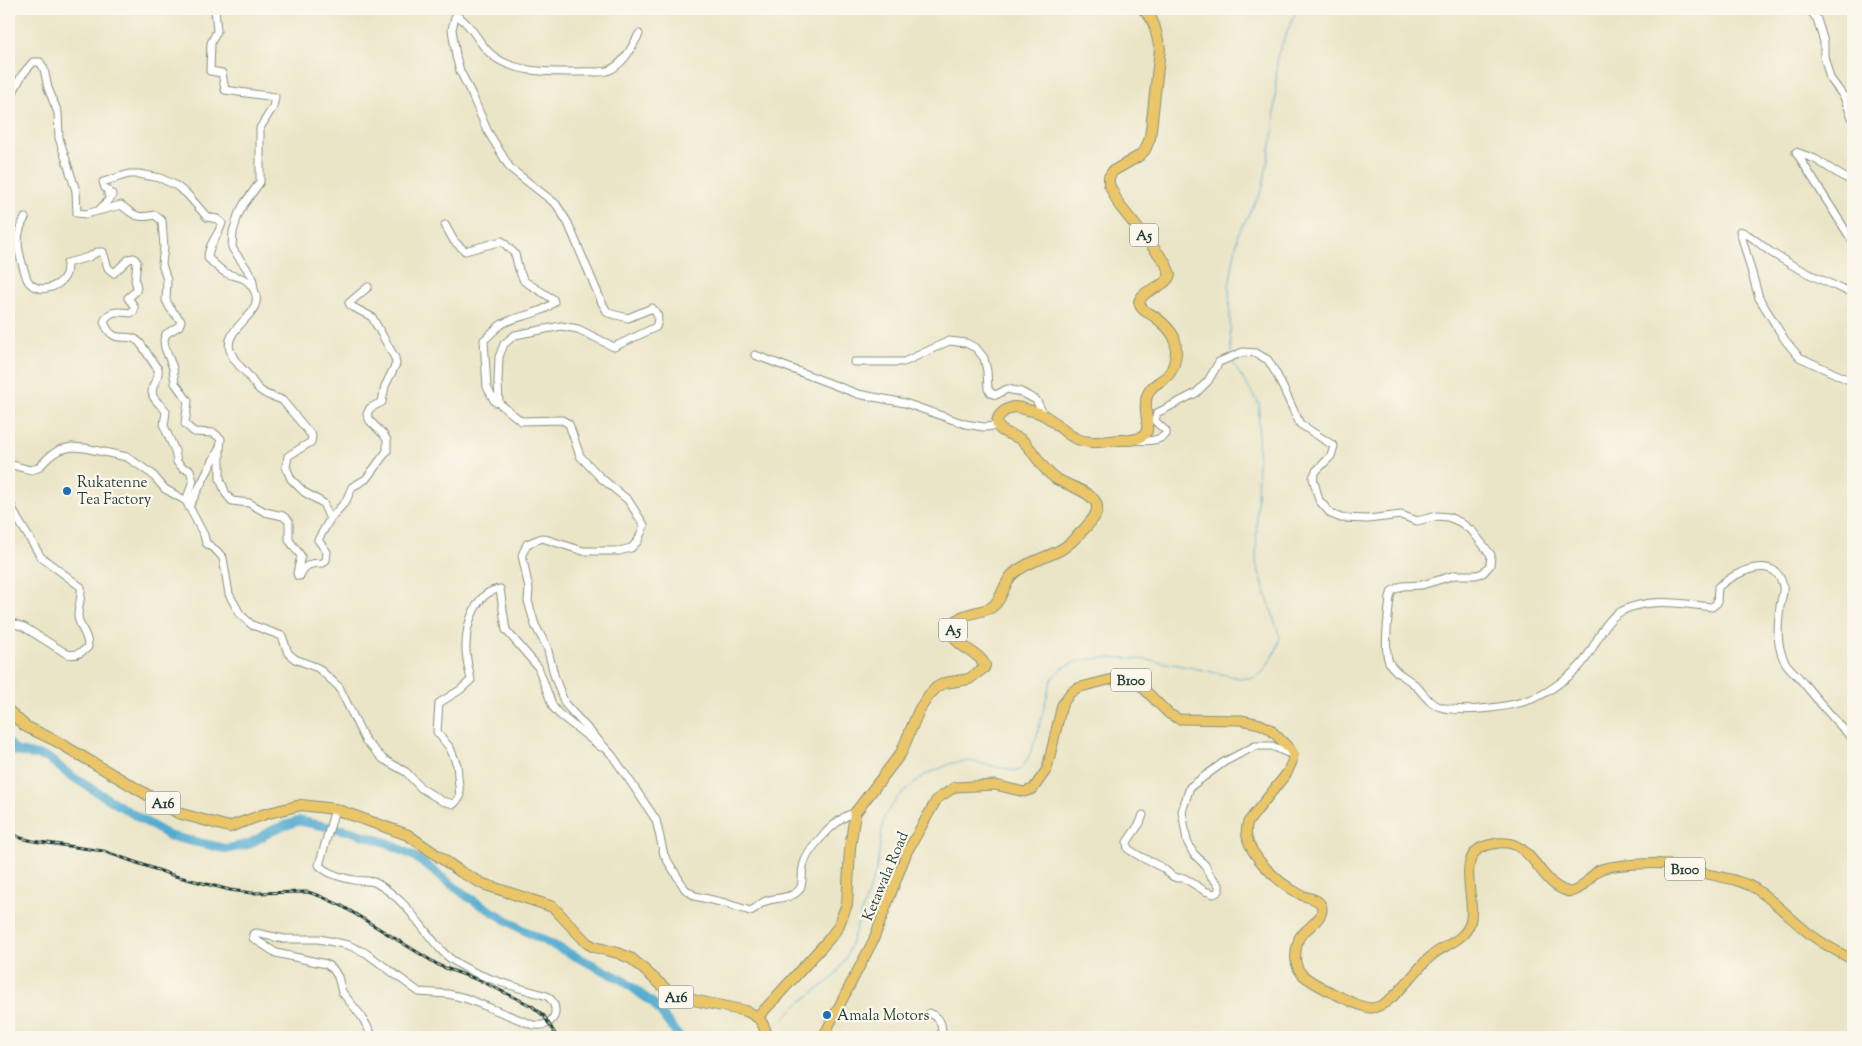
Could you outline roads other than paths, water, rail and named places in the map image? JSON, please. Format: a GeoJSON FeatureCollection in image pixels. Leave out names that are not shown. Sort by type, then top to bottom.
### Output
{"type":"FeatureCollection","features":[{"type":"Feature","properties":{"kind":"highway","name":"A5"},"geometry":{"type":"LineString","coordinates":[[1133,440],[1144,436],[1147,431],[1146,404],[1148,393],[1171,373],[1176,352],[1174,338],[1160,321],[1141,308],[1139,302],[1145,292],[1166,282],[1169,278],[1168,268],[1119,205],[1109,184],[1109,177],[1113,171],[1139,156],[1145,150],[1150,138],[1160,49],[1151,18],[1144,9]]}},
{"type":"Feature","properties":{"kind":"highway"},"geometry":{"type":"LineString","coordinates":[[998,426],[997,422],[1000,414],[1012,408],[1022,408],[1045,415],[1066,433],[1083,441],[1133,440]]}},
{"type":"Feature","properties":{"kind":"highway","name":"A5"},"geometry":{"type":"LineString","coordinates":[[761,1021],[838,927],[846,904],[850,848],[855,813],[901,753],[919,710],[937,687],[946,683],[969,679],[984,668],[982,659],[954,638],[952,632],[953,625],[958,618],[994,605],[1012,576],[1024,567],[1068,545],[1092,520],[1097,512],[1097,504],[1091,497],[1055,478],[1043,467],[1032,449],[1016,436],[1002,431],[998,426]]}},
{"type":"Feature","properties":{"kind":"highway","name":"A16"},"geometry":{"type":"LineString","coordinates":[[9,711],[24,726],[56,741],[178,813],[229,827],[264,814],[301,805],[335,809],[408,835],[461,872],[483,884],[553,907],[587,942],[594,947],[618,952],[632,959],[674,996],[746,1011],[761,1021]]}},
{"type":"Feature","properties":{"kind":"highway"},"geometry":{"type":"LineString","coordinates":[[761,1021],[767,1037]]}},
{"type":"Feature","properties":{"kind":"main road","name":"Ketawala Road"},"geometry":{"type":"LineString","coordinates":[[823,1037],[873,941],[907,852],[937,799],[955,787],[996,785],[1024,792],[1034,789],[1049,763],[1062,705],[1070,693],[1077,688],[1120,677],[1140,685],[1166,711],[1179,719],[1241,720],[1260,724],[1270,729],[1286,744],[1293,756]]}},
{"type":"Feature","properties":{"kind":"main road","name":"B100"},"geometry":{"type":"LineString","coordinates":[[1293,756],[1286,773],[1248,822],[1245,829],[1246,837],[1260,862],[1298,893],[1315,900],[1321,905],[1322,911],[1318,919],[1299,939],[1295,954],[1297,966],[1302,975],[1357,1005],[1370,1008],[1378,1007],[1388,1001],[1430,957],[1464,934],[1470,925],[1472,912],[1468,871],[1474,854],[1484,847],[1505,842],[1524,849],[1549,880],[1558,887],[1570,892],[1576,891],[1589,877],[1603,868],[1628,865],[1668,864],[1745,884],[1764,895],[1808,933],[1853,960]]}},
{"type":"Feature","properties":{"kind":"street"},"geometry":{"type":"LineString","coordinates":[[215,9],[217,31],[211,43],[210,71],[222,73],[225,90],[275,97],[273,107],[260,128],[260,182],[238,215],[233,232],[232,248],[252,276],[256,306],[237,328],[229,346],[230,352],[237,364],[258,389],[269,397],[281,399],[311,432],[311,442],[288,456],[286,467],[291,479],[297,486],[323,502],[330,519]]}},
{"type":"Feature","properties":{"kind":"street"},"geometry":{"type":"LineString","coordinates":[[1809,9],[1817,19],[1824,42],[1824,56],[1830,78],[1844,97],[1853,120]]}},
{"type":"Feature","properties":{"kind":"street"},"geometry":{"type":"LineString","coordinates":[[499,403],[499,357],[504,344],[515,335],[560,326],[578,329],[614,347],[656,327],[659,319],[657,313],[652,308],[628,318],[608,313],[568,224],[556,204],[510,168],[487,130],[460,71],[453,35],[455,17],[457,16],[465,20],[472,28],[476,37],[491,54],[501,61],[545,72],[608,70],[628,55],[640,34]]}},
{"type":"Feature","properties":{"kind":"street"},"geometry":{"type":"LineString","coordinates":[[9,100],[27,68],[33,62],[40,62],[44,68],[48,88],[58,113],[58,138],[76,191],[78,213],[86,214],[121,205],[136,217],[143,218],[155,215],[162,222],[164,247],[162,264],[167,280],[166,300],[181,321],[178,326],[166,334],[164,340],[173,368],[175,383],[188,400],[185,424],[194,432],[214,433],[221,439],[220,479],[226,494],[232,500],[249,503],[265,512],[283,516],[289,521],[289,540],[301,556],[298,576],[310,564],[323,563],[326,560],[327,552],[318,540],[330,519],[346,501],[352,487],[366,479],[387,451],[387,440],[366,414],[370,408],[382,402],[385,386],[396,364],[395,358],[372,317],[351,306],[349,303],[368,287]]}},
{"type":"Feature","properties":{"kind":"street"},"geometry":{"type":"LineString","coordinates":[[1853,181],[1815,158],[1796,152],[1853,242]]}},
{"type":"Feature","properties":{"kind":"street"},"geometry":{"type":"LineString","coordinates":[[100,209],[112,196],[112,194],[108,195],[108,190],[105,188],[103,182],[106,180],[129,174],[139,174],[160,178],[175,185],[187,194],[207,217],[222,223],[220,232],[208,249],[208,258],[224,272],[240,276],[249,283],[255,292]]}},
{"type":"Feature","properties":{"kind":"street"},"geometry":{"type":"LineString","coordinates":[[25,218],[19,228],[18,247],[27,279],[29,283],[37,288],[44,289],[55,286],[65,276],[67,263],[89,257],[97,252],[103,252],[108,268],[114,273],[129,258],[134,258],[137,262],[134,280],[137,286],[136,291],[128,298],[134,306],[134,311],[131,313],[113,311],[106,315],[104,322],[107,329],[115,337],[132,338],[138,341],[158,369],[159,375],[152,387],[152,395],[166,411],[164,426],[175,451],[177,462],[183,468],[190,470],[193,481],[188,504]]}},
{"type":"Feature","properties":{"kind":"street"},"geometry":{"type":"LineString","coordinates":[[445,225],[454,242],[465,250],[502,242],[515,254],[518,270],[524,281],[553,299],[554,302],[534,313],[503,324],[484,340],[487,387],[496,402],[520,421],[562,420],[569,424],[580,456],[601,478],[628,500],[644,525],[638,541],[631,548],[620,551],[583,551],[542,538],[527,544],[522,555],[529,589],[528,601],[536,625],[547,647],[555,678],[565,704],[612,755],[656,820],[664,855],[685,889],[695,896],[750,911],[756,909],[764,901],[789,896],[798,892],[802,885],[803,866],[813,847],[834,825],[850,814],[855,813]]}},
{"type":"Feature","properties":{"kind":"street"},"geometry":{"type":"LineString","coordinates":[[1853,293],[1814,278],[1770,252],[1740,231],[1760,298],[1785,340],[1799,357],[1853,382]]}},
{"type":"Feature","properties":{"kind":"street"},"geometry":{"type":"LineString","coordinates":[[854,362],[904,362],[949,341],[966,344],[976,348],[984,358],[988,388],[991,393],[996,395],[1007,390],[1021,392],[1036,400],[1045,415]]}},
{"type":"Feature","properties":{"kind":"street"},"geometry":{"type":"LineString","coordinates":[[1133,440],[1147,442],[1163,437],[1166,431],[1155,421],[1157,413],[1186,400],[1196,393],[1208,380],[1219,362],[1243,352],[1256,353],[1268,360],[1300,424],[1334,446],[1331,456],[1316,470],[1313,478],[1319,500],[1331,514],[1341,518],[1368,519],[1401,516],[1417,521],[1437,516],[1448,517],[1460,522],[1473,532],[1491,555],[1490,565],[1483,573],[1476,575],[1454,575],[1422,585],[1402,586],[1392,592],[1390,598],[1387,640],[1388,661],[1395,670],[1415,684],[1433,704],[1447,710],[1506,706],[1533,699],[1563,681],[1579,667],[1610,619],[1622,611],[1638,605],[1671,602],[1712,607],[1717,603],[1718,586],[1745,570],[1766,567],[1774,571],[1783,587],[1778,626],[1784,660],[1837,723],[1853,739]]}},
{"type":"Feature","properties":{"kind":"street"},"geometry":{"type":"LineString","coordinates":[[755,355],[858,394],[905,403],[965,424],[984,427],[998,426]]}},
{"type":"Feature","properties":{"kind":"street"},"geometry":{"type":"LineString","coordinates":[[188,504],[220,447]]}},
{"type":"Feature","properties":{"kind":"street"},"geometry":{"type":"LineString","coordinates":[[9,464],[30,470],[38,468],[59,450],[85,448],[127,457],[152,474],[165,489],[188,504],[204,535],[206,543],[223,558],[229,594],[240,614],[252,625],[282,636],[288,653],[295,659],[318,668],[338,687],[366,740],[384,759],[406,772],[421,788],[442,801],[454,804],[460,797],[457,765],[450,748],[437,732],[439,703],[456,693],[471,680],[465,646],[470,620],[482,598],[494,590],[500,589],[506,630],[538,667],[554,707],[559,714],[612,755]]}},
{"type":"Feature","properties":{"kind":"street"},"geometry":{"type":"LineString","coordinates":[[9,501],[41,557],[81,587],[82,597],[78,615],[80,625],[88,637],[88,647],[78,654],[67,654],[24,627],[9,622]]}},
{"type":"Feature","properties":{"kind":"street"},"geometry":{"type":"LineString","coordinates":[[1143,814],[1140,823],[1127,842],[1128,849],[1140,858],[1163,868],[1172,876],[1184,878],[1205,891],[1214,894],[1219,891],[1219,885],[1209,874],[1205,865],[1193,853],[1187,841],[1182,811],[1190,787],[1224,762],[1255,746],[1272,746],[1293,756]]}},
{"type":"Feature","properties":{"kind":"street"},"geometry":{"type":"LineString","coordinates":[[335,809],[319,865],[324,871],[354,881],[374,882],[404,904],[443,952],[454,961],[491,979],[547,996],[553,1000],[556,1009],[554,1016],[548,1023],[533,1025],[465,998],[448,994],[420,992],[366,953],[348,945],[319,939],[284,939],[253,934],[253,938],[276,953],[326,964],[333,969],[338,977],[342,992],[362,1017],[373,1037]]}},
{"type":"Feature","properties":{"kind":"street"},"geometry":{"type":"LineString","coordinates":[[929,1013],[939,1019],[942,1025],[942,1037]]}},
{"type":"Feature","properties":{"kind":"waterway"},"geometry":{"type":"LineString","coordinates":[[1231,353],[1229,286],[1238,234],[1262,190],[1274,130],[1277,56],[1297,9]]}},
{"type":"Feature","properties":{"kind":"waterway"},"geometry":{"type":"LineString","coordinates":[[769,1033],[798,1004],[834,977],[846,958],[877,867],[884,817],[899,796],[925,775],[952,763],[970,761],[1015,771],[1020,770],[1033,747],[1051,681],[1064,667],[1084,660],[1110,658],[1168,663],[1240,678],[1253,678],[1263,672],[1276,651],[1280,637],[1256,563],[1259,404],[1231,360]]}},
{"type":"Feature","properties":{"kind":"waterway"},"geometry":{"type":"LineString","coordinates":[[9,743],[16,751],[48,758],[71,776],[169,836],[227,849],[249,844],[275,829],[299,821],[350,831],[388,843],[415,857],[468,897],[523,930],[621,979],[654,1004],[679,1037]]}},
{"type":"Feature","properties":{"kind":"railway"},"geometry":{"type":"LineString","coordinates":[[9,832],[33,841],[103,851],[175,876],[230,890],[252,893],[308,892],[320,896],[342,906],[440,966],[481,981],[532,1006],[544,1016],[557,1037]]}},
{"type":"Feature","properties":{"kind":"place","name":"Rukatenne Tea Factory"},"geometry":{"type":"Point","coordinates":[67,491]}},
{"type":"Feature","properties":{"kind":"place","name":"Amala Motors"},"geometry":{"type":"Point","coordinates":[827,1015]}}]}
